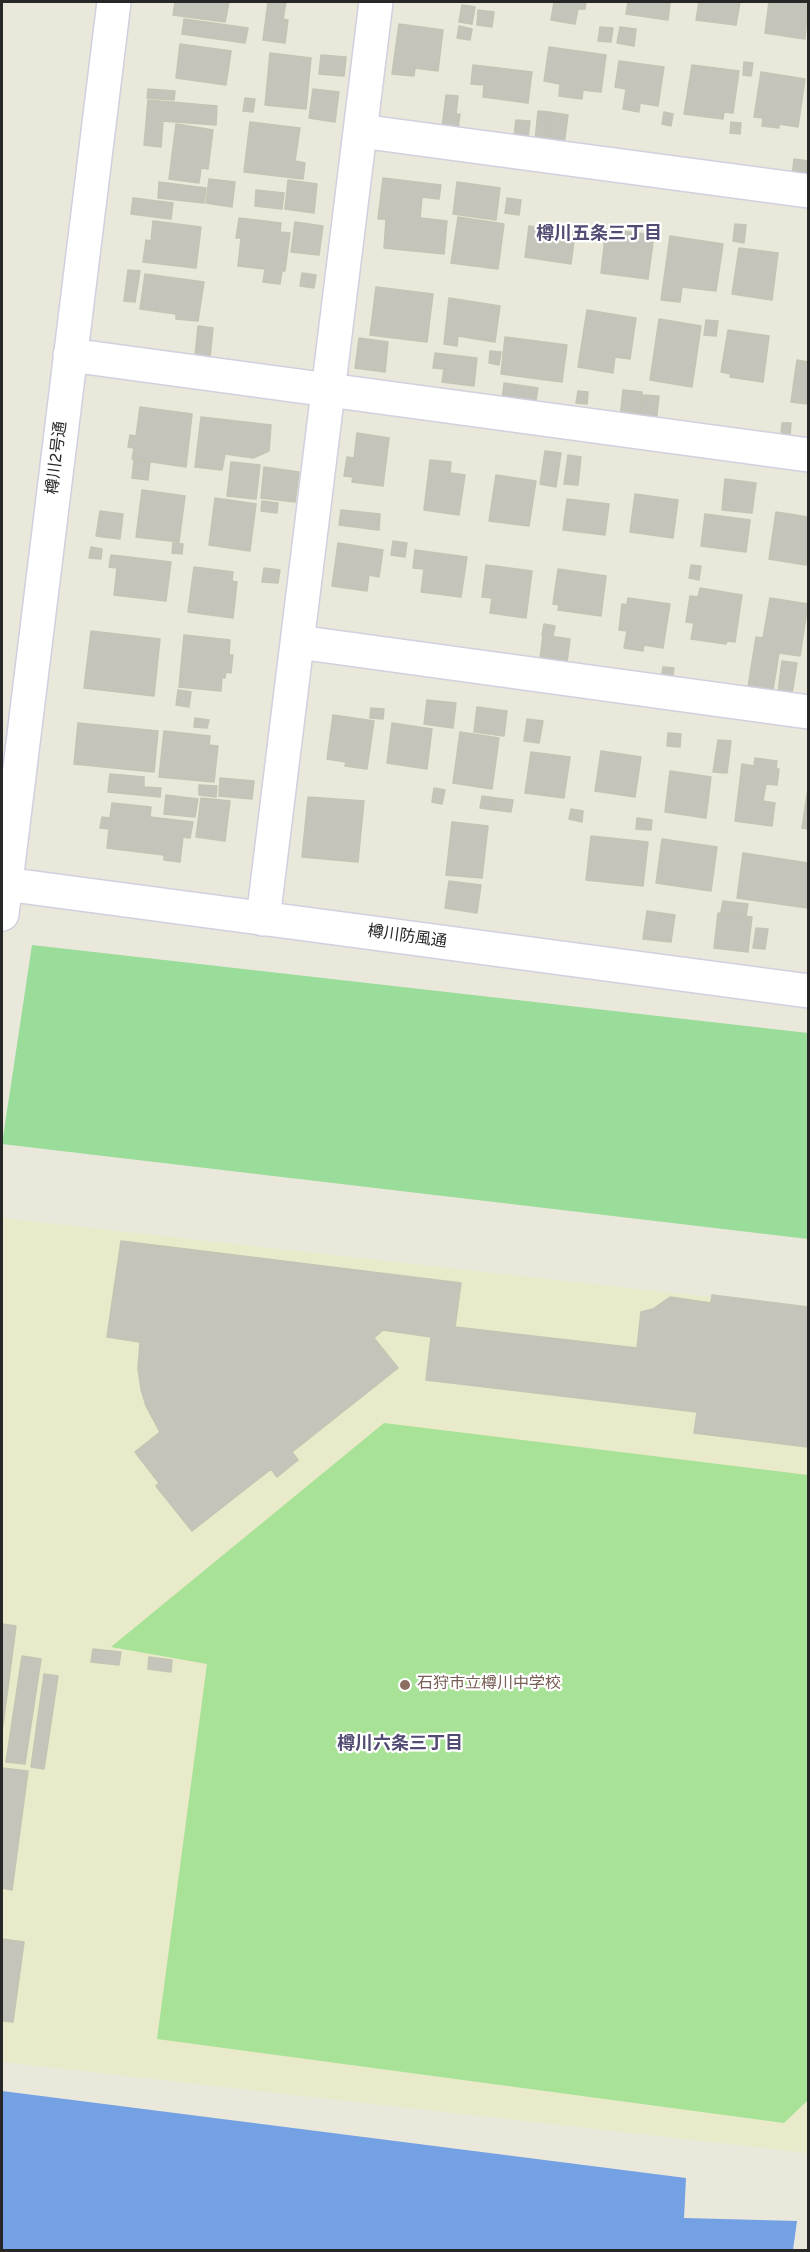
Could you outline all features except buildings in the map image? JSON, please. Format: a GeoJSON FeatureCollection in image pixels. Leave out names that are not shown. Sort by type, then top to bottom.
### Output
{"type":"FeatureCollection","features":[{"type":"Feature","properties":{"kind":"street","name":"樽川2号通"},"geometry":{"type":"LineString","coordinates":[[3,899],[114,2]]}},
{"type":"Feature","properties":{"kind":"street"},"geometry":{"type":"LineString","coordinates":[[263,919],[376,2]]}},
{"type":"Feature","properties":{"kind":"street"},"geometry":{"type":"LineString","coordinates":[[360,131],[808,192]]}},
{"type":"Feature","properties":{"kind":"street"},"geometry":{"type":"LineString","coordinates":[[70,355],[808,455]]}},
{"type":"Feature","properties":{"kind":"street"},"geometry":{"type":"LineString","coordinates":[[298,642],[808,712]]}},
{"type":"Feature","properties":{"kind":"street","name":"樽川防風通"},"geometry":{"type":"LineString","coordinates":[[3,899],[263,919],[808,991]]}},
{"type":"Feature","properties":{"kind":"shaded area","name":"石狩市立樽川中学校"},"geometry":{"type":"Polygon","coordinates":[[[2,1218],[808,1308],[808,2153],[2,2062],[2,1218]]]}},
{"type":"Feature","properties":{"kind":"green space"},"geometry":{"type":"Polygon","coordinates":[[[32,945],[808,1033],[808,1239],[2,1144],[32,945]]]}},
{"type":"Feature","properties":{"kind":"green space"},"geometry":{"type":"Polygon","coordinates":[[[384,1423],[808,1475],[808,2100],[784,2123],[157,2039],[207,1664],[111,1647],[384,1423]]]}},
{"type":"Feature","properties":{"kind":"water"},"geometry":{"type":"Polygon","coordinates":[[[2,2091],[686,2178],[684,2218],[797,2221],[793,2250],[2,2250],[2,2091]]]}},
{"type":"Feature","properties":{"kind":"place","name":"石狩市立樽川中学校"},"geometry":{"type":"Point","coordinates":[405,1685]}},
{"type":"Feature","properties":{"kind":"district","name":"樽川五条三丁目"},"geometry":{"type":"Point","coordinates":[599,235]}},
{"type":"Feature","properties":{"kind":"district","name":"樽川六条三丁目"},"geometry":{"type":"Point","coordinates":[400,1745]}}]}
